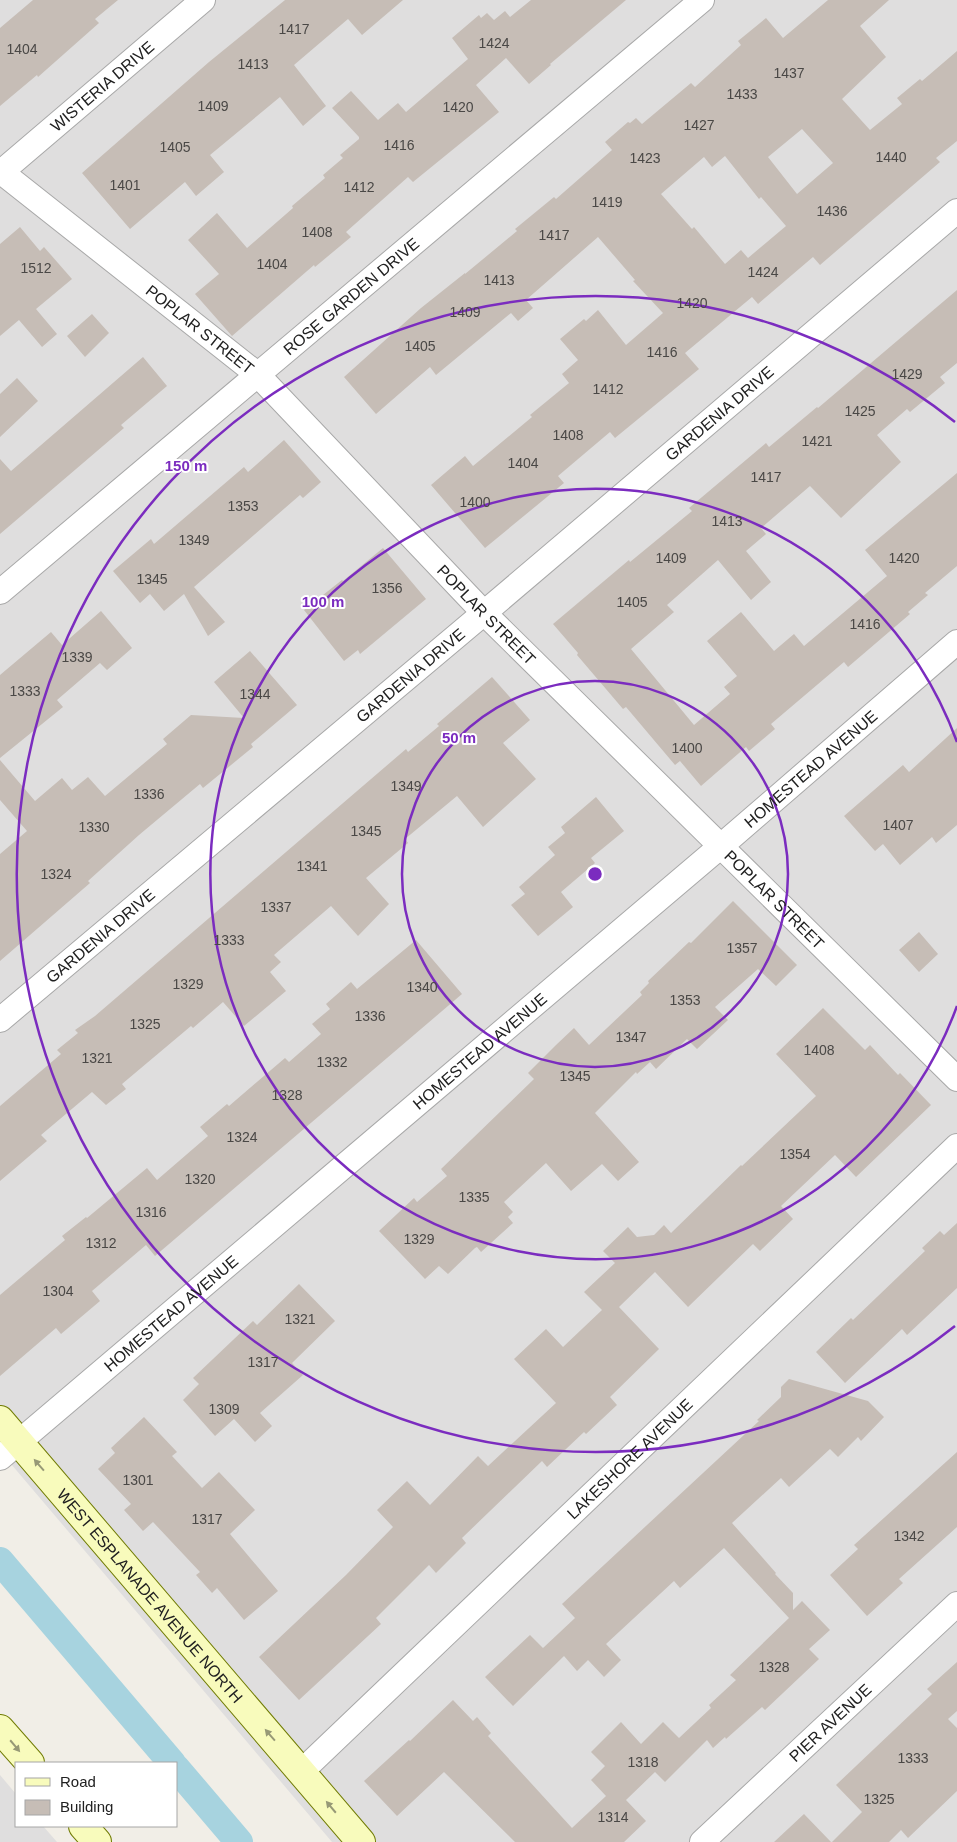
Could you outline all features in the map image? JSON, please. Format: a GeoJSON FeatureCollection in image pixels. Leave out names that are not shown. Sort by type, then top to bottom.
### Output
{"type":"FeatureCollection","features":[{"type":"Feature","properties":{"kind":"main road","name":"WEST ESPLANADE AVENUE NORTH"},"geometry":{"type":"LineString","coordinates":[[0,1420],[10,1450],[301,1772],[361,1842]]}},
{"type":"Feature","properties":{"kind":"main road"},"geometry":{"type":"LineString","coordinates":[[0,1728],[29,1762]]}},
{"type":"Feature","properties":{"kind":"street","name":"WISTERIA DRIVE"},"geometry":{"type":"LineString","coordinates":[[0,172],[204,0]]}},
{"type":"Feature","properties":{"kind":"street","name":"ROSE GARDEN DRIVE"},"geometry":{"type":"LineString","coordinates":[[0,592],[702,0]]}},
{"type":"Feature","properties":{"kind":"street","name":"POPLAR STREET"},"geometry":{"type":"LineString","coordinates":[[0,172],[258,374],[484,613],[957,1079]]}},
{"type":"Feature","properties":{"kind":"street","name":"GARDENIA DRIVE"},"geometry":{"type":"LineString","coordinates":[[0,1020],[484,613],[957,211]]}},
{"type":"Feature","properties":{"kind":"street","name":"HOMESTEAD AVENUE"},"geometry":{"type":"LineString","coordinates":[[10,1450],[721,846],[957,642]]}},
{"type":"Feature","properties":{"kind":"street","name":"LAKESHORE AVENUE"},"geometry":{"type":"LineString","coordinates":[[301,1772],[957,1146]]}},
{"type":"Feature","properties":{"kind":"street","name":"PIER AVENUE"},"geometry":{"type":"LineString","coordinates":[[702,1842],[957,1604]]}},
{"type":"Feature","properties":{"kind":"shaded area"},"geometry":{"type":"Polygon","coordinates":[[[0,0],[957,0],[957,1842],[332,1842],[0,1451],[0,0]]]}},
{"type":"Feature","properties":{"kind":"shaded area"},"geometry":{"type":"Polygon","coordinates":[[[0,1775],[15,1793],[15,1827],[44,1827],[57,1842],[0,1842],[0,1775]]]}},
{"type":"Feature","properties":{"kind":"building"},"geometry":{"type":"Polygon","coordinates":[[[33,0],[118,0],[95,19],[99,23],[38,77],[37,75],[0,106],[0,28],[33,0]]]}},
{"type":"Feature","properties":{"kind":"building"},"geometry":{"type":"Polygon","coordinates":[[[285,0],[403,0],[362,35],[348,19],[294,65],[326,106],[303,126],[280,97],[210,155],[224,172],[196,196],[185,182],[130,229],[82,173],[209,62],[285,0]]]}},
{"type":"Feature","properties":{"kind":"building"},"geometry":{"type":"Polygon","coordinates":[[[531,0],[626,0],[529,84],[506,58],[476,85],[499,112],[413,182],[408,177],[346,232],[351,237],[315,267],[314,265],[232,336],[195,294],[219,274],[188,240],[217,213],[247,248],[325,178],[323,175],[343,158],[340,155],[359,139],[332,108],[351,91],[378,120],[398,103],[406,112],[468,59],[452,38],[479,15],[481,18],[487,13],[494,20],[505,11],[510,17],[531,0]]]}},
{"type":"Feature","properties":{"kind":"building"},"geometry":{"type":"Polygon","coordinates":[[[828,0],[889,0],[860,26],[886,57],[842,99],[870,130],[902,104],[897,98],[920,79],[922,81],[957,51],[957,141],[936,158],[940,162],[820,265],[813,257],[758,304],[752,297],[685,353],[699,369],[615,438],[610,432],[558,476],[564,483],[485,548],[431,485],[465,456],[473,466],[532,417],[530,415],[569,383],[562,374],[578,360],[560,339],[584,319],[586,321],[598,310],[626,345],[663,313],[633,281],[635,280],[598,237],[526,300],[533,308],[518,321],[511,313],[436,375],[430,367],[376,414],[344,377],[421,308],[517,231],[515,229],[554,197],[556,199],[612,150],[605,142],[628,122],[630,123],[636,118],[642,124],[691,83],[695,87],[741,45],[738,41],[766,18],[783,38],[828,0]],[[802,129],[768,157],[797,194],[833,163],[802,129]],[[725,156],[712,167],[704,157],[661,194],[692,229],[694,227],[725,264],[741,250],[748,258],[786,226],[761,197],[759,199],[725,156]]]}},
{"type":"Feature","properties":{"kind":"building"},"geometry":{"type":"Polygon","coordinates":[[[20,227],[40,251],[44,247],[72,279],[36,309],[57,334],[42,347],[19,320],[0,336],[0,244],[20,227]]]}},
{"type":"Feature","properties":{"kind":"building"},"geometry":{"type":"Polygon","coordinates":[[[957,290],[957,363],[940,377],[945,383],[910,412],[907,409],[877,435],[901,462],[841,518],[810,486],[761,528],[766,534],[746,551],[771,582],[751,600],[718,560],[667,605],[674,612],[631,649],[694,725],[730,694],[724,687],[737,676],[707,641],[741,612],[774,651],[794,634],[804,646],[887,576],[865,550],[957,473],[957,566],[925,593],[928,595],[908,612],[910,614],[848,667],[844,662],[771,724],[775,729],[749,751],[746,747],[701,786],[680,761],[675,765],[626,707],[623,709],[553,624],[629,560],[630,562],[692,511],[689,508],[766,443],[769,447],[818,408],[957,290]]]}},
{"type":"Feature","properties":{"kind":"building"},"geometry":{"type":"Polygon","coordinates":[[[92,314],[109,333],[85,357],[67,336],[92,314]]]}},
{"type":"Feature","properties":{"kind":"building"},"geometry":{"type":"Polygon","coordinates":[[[143,357],[167,386],[121,425],[124,428],[0,534],[0,459],[11,471],[143,357]]]}},
{"type":"Feature","properties":{"kind":"building"},"geometry":{"type":"Polygon","coordinates":[[[17,378],[38,401],[0,437],[0,394],[17,378]]]}},
{"type":"Feature","properties":{"kind":"building"},"geometry":{"type":"Polygon","coordinates":[[[284,440],[321,482],[303,498],[300,495],[194,587],[225,622],[208,636],[184,594],[164,611],[150,594],[140,603],[113,571],[151,539],[154,544],[244,467],[248,472],[284,440]]]}},
{"type":"Feature","properties":{"kind":"building"},"geometry":{"type":"Polygon","coordinates":[[[383,548],[426,599],[360,654],[358,650],[344,661],[304,610],[383,548]]]}},
{"type":"Feature","properties":{"kind":"building"},"geometry":{"type":"Polygon","coordinates":[[[101,611],[132,648],[107,670],[100,663],[57,700],[63,707],[0,758],[0,675],[51,632],[62,645],[101,611]]]}},
{"type":"Feature","properties":{"kind":"building"},"geometry":{"type":"Polygon","coordinates":[[[250,651],[297,705],[251,744],[253,747],[203,788],[200,784],[139,835],[88,881],[90,883],[0,961],[0,854],[27,831],[0,800],[0,760],[35,801],[62,778],[72,790],[88,777],[105,796],[167,744],[163,739],[191,715],[244,718],[214,682],[250,651]]]}},
{"type":"Feature","properties":{"kind":"building"},"geometry":{"type":"Polygon","coordinates":[[[492,677],[530,720],[503,743],[536,779],[483,827],[457,796],[405,839],[408,843],[366,878],[389,904],[358,936],[331,906],[274,955],[281,962],[270,972],[286,991],[244,1026],[223,1002],[193,1028],[191,1026],[122,1084],[126,1089],[106,1105],[92,1092],[41,1135],[47,1141],[0,1181],[0,1106],[61,1054],[57,1050],[78,1033],[75,1030],[95,1016],[406,749],[408,752],[439,726],[437,724],[492,677]]]}},
{"type":"Feature","properties":{"kind":"building"},"geometry":{"type":"Polygon","coordinates":[[[957,728],[957,825],[936,843],[932,837],[900,865],[883,844],[875,851],[844,816],[903,765],[909,772],[957,728]]]}},
{"type":"Feature","properties":{"kind":"building"},"geometry":{"type":"Polygon","coordinates":[[[596,797],[624,831],[591,858],[595,863],[561,892],[573,907],[538,936],[511,905],[525,894],[519,887],[555,855],[548,847],[565,833],[561,827],[596,797]]]}},
{"type":"Feature","properties":{"kind":"building"},"geometry":{"type":"Polygon","coordinates":[[[733,901],[797,965],[776,986],[758,969],[715,1007],[728,1020],[697,1049],[687,1039],[656,1069],[650,1062],[637,1074],[636,1072],[595,1113],[639,1162],[618,1181],[602,1164],[571,1191],[546,1163],[504,1202],[513,1212],[508,1217],[513,1223],[481,1252],[477,1247],[475,1248],[448,1274],[439,1266],[425,1279],[379,1231],[414,1198],[417,1202],[447,1176],[441,1169],[534,1079],[528,1073],[574,1028],[589,1045],[642,995],[640,992],[649,983],[648,981],[689,942],[691,943],[733,901]]]}},
{"type":"Feature","properties":{"kind":"building"},"geometry":{"type":"Polygon","coordinates":[[[919,932],[938,954],[919,972],[899,950],[919,932]]]}},
{"type":"Feature","properties":{"kind":"building"},"geometry":{"type":"Polygon","coordinates":[[[416,940],[462,994],[155,1256],[146,1245],[92,1291],[100,1301],[61,1334],[56,1328],[0,1376],[0,1295],[65,1240],[62,1236],[87,1218],[147,1168],[157,1180],[208,1136],[200,1127],[227,1104],[229,1106],[285,1058],[289,1062],[321,1034],[312,1024],[330,1009],[326,1004],[351,982],[357,989],[416,940]]]}},
{"type":"Feature","properties":{"kind":"building"},"geometry":{"type":"Polygon","coordinates":[[[823,1008],[865,1050],[870,1045],[898,1075],[900,1073],[931,1105],[856,1177],[835,1155],[781,1206],[793,1219],[760,1251],[753,1244],[688,1307],[655,1272],[619,1307],[659,1349],[610,1397],[617,1405],[586,1434],[584,1432],[547,1467],[542,1461],[462,1538],[466,1543],[436,1573],[429,1565],[376,1618],[381,1624],[299,1700],[259,1657],[346,1575],[393,1527],[377,1510],[407,1481],[430,1505],[478,1456],[488,1466],[556,1403],[514,1359],[546,1329],[563,1347],[602,1310],[584,1292],[615,1263],[603,1251],[628,1227],[637,1237],[654,1235],[664,1225],[671,1233],[816,1096],[776,1054],[823,1008]]]}},
{"type":"Feature","properties":{"kind":"building"},"geometry":{"type":"Polygon","coordinates":[[[957,1223],[957,1288],[907,1335],[902,1329],[845,1383],[816,1352],[851,1318],[853,1320],[925,1251],[922,1248],[940,1231],[944,1235],[957,1223]]]}},
{"type":"Feature","properties":{"kind":"building"},"geometry":{"type":"Polygon","coordinates":[[[299,1284],[335,1321],[292,1363],[303,1375],[260,1413],[272,1426],[255,1442],[234,1419],[215,1436],[183,1400],[199,1384],[193,1378],[253,1321],[257,1325],[299,1284]]]}},
{"type":"Feature","properties":{"kind":"building"},"geometry":{"type":"Polygon","coordinates":[[[789,1379],[868,1401],[884,1417],[861,1441],[858,1437],[838,1457],[830,1449],[789,1487],[781,1478],[732,1523],[793,1593],[793,1610],[802,1601],[830,1630],[809,1649],[819,1659],[765,1710],[762,1707],[726,1739],[725,1737],[713,1748],[707,1740],[665,1782],[655,1772],[626,1800],[646,1821],[624,1842],[515,1842],[444,1772],[397,1816],[364,1781],[453,1700],[473,1721],[477,1717],[491,1733],[488,1736],[572,1828],[606,1796],[591,1780],[605,1766],[591,1752],[621,1722],[641,1744],[663,1722],[679,1738],[711,1708],[709,1705],[736,1680],[730,1675],[789,1618],[724,1548],[680,1588],[674,1581],[606,1644],[621,1660],[604,1677],[588,1660],[577,1671],[564,1656],[513,1706],[485,1677],[530,1635],[543,1648],[575,1618],[562,1604],[759,1421],[757,1420],[781,1397],[781,1387],[789,1379]]]}},
{"type":"Feature","properties":{"kind":"building"},"geometry":{"type":"Polygon","coordinates":[[[144,1417],[177,1452],[172,1456],[202,1488],[219,1472],[255,1510],[230,1534],[278,1591],[244,1620],[217,1588],[212,1593],[196,1575],[200,1572],[153,1522],[143,1531],[124,1510],[131,1504],[98,1469],[115,1453],[111,1448],[144,1417]]]}},
{"type":"Feature","properties":{"kind":"building"},"geometry":{"type":"Polygon","coordinates":[[[957,1452],[957,1527],[899,1579],[903,1583],[867,1616],[830,1575],[858,1549],[854,1545],[957,1452]]]}},
{"type":"Feature","properties":{"kind":"building"},"geometry":{"type":"Polygon","coordinates":[[[957,1662],[957,1711],[948,1719],[957,1728],[957,1791],[908,1838],[901,1830],[889,1842],[832,1842],[862,1812],[836,1785],[932,1694],[927,1689],[957,1662]]]}},
{"type":"Feature","properties":{"kind":"building"},"geometry":{"type":"Polygon","coordinates":[[[804,1814],[831,1842],[774,1842],[804,1814]]]}},
{"type":"Feature","properties":{"kind":"waterway"},"geometry":{"type":"LineString","coordinates":[[0,1561],[171,1762]]}},
{"type":"Feature","properties":{"kind":"waterway"},"geometry":{"type":"LineString","coordinates":[[178,1770],[239,1842]]}}]}
